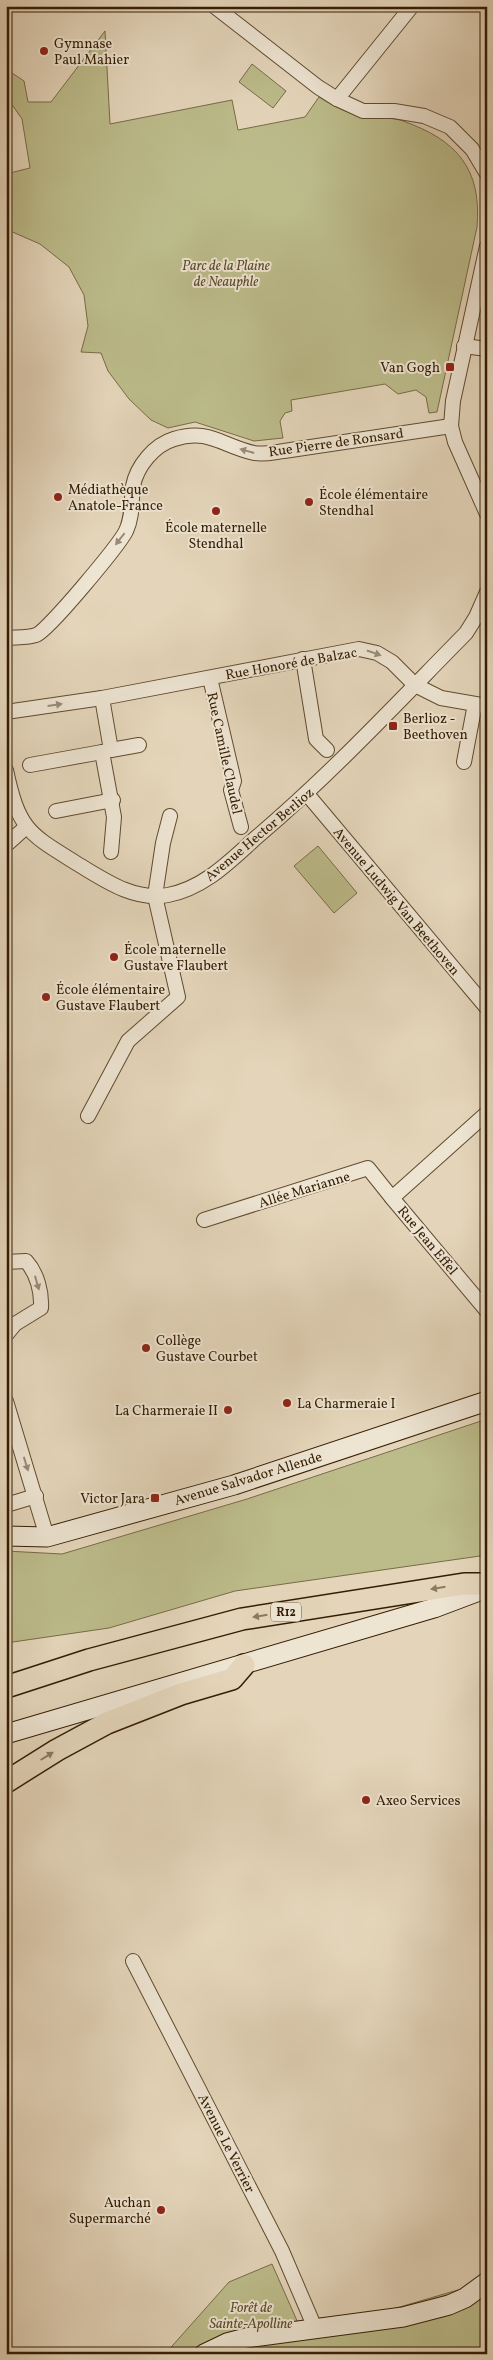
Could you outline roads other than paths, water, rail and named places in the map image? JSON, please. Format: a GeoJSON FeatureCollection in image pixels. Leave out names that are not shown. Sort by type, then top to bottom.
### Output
{"type":"FeatureCollection","features":[{"type":"Feature","properties":{"kind":"main road","name":"R12"},"geometry":{"type":"LineString","coordinates":[[6,1687],[89,1660],[242,1619],[464,1584],[487,1584]]}},
{"type":"Feature","properties":{"kind":"main road","name":"R12"},"geometry":{"type":"LineString","coordinates":[[6,1674],[89,1660]]}},
{"type":"Feature","properties":{"kind":"main road"},"geometry":{"type":"LineString","coordinates":[[6,1782],[57,1750],[107,1723],[181,1694],[232,1678],[244,1665]]}},
{"type":"Feature","properties":{"kind":"street"},"geometry":{"type":"LineString","coordinates":[[214,6],[318,87],[337,99],[363,111],[394,111],[417,115],[450,128],[472,149],[487,174]]}},
{"type":"Feature","properties":{"kind":"street"},"geometry":{"type":"LineString","coordinates":[[337,99],[412,6]]}},
{"type":"Feature","properties":{"kind":"street"},"geometry":{"type":"LineString","coordinates":[[487,246],[464,346],[453,401],[451,426],[455,442],[487,514]]}},
{"type":"Feature","properties":{"kind":"street"},"geometry":{"type":"LineString","coordinates":[[464,346],[487,349]]}},
{"type":"Feature","properties":{"kind":"street","name":"Rue Pierre de Ronsard"},"geometry":{"type":"LineString","coordinates":[[6,638],[36,635],[46,629],[125,532],[132,515],[133,485],[144,461],[156,449],[172,439],[194,436],[215,437],[257,453],[284,452],[451,426]]}},
{"type":"Feature","properties":{"kind":"street","name":"Avenue Hector Berlioz"},"geometry":{"type":"LineString","coordinates":[[6,770],[13,804],[26,827],[37,840],[109,884],[138,894],[154,896],[187,890],[209,878],[308,794],[466,633],[487,592]]}},
{"type":"Feature","properties":{"kind":"street","name":"Rue Honoré de Balzac"},"geometry":{"type":"LineString","coordinates":[[6,712],[102,698],[359,649],[377,653],[392,662],[415,685],[441,698],[481,705]]}},
{"type":"Feature","properties":{"kind":"street"},"geometry":{"type":"LineString","coordinates":[[303,659],[316,740],[327,750]]}},
{"type":"Feature","properties":{"kind":"street","name":"Rue Camille Claudel"},"geometry":{"type":"LineString","coordinates":[[210,678],[234,782],[231,790],[240,827]]}},
{"type":"Feature","properties":{"kind":"street"},"geometry":{"type":"LineString","coordinates":[[102,698],[114,817],[111,852]]}},
{"type":"Feature","properties":{"kind":"street"},"geometry":{"type":"LineString","coordinates":[[464,762],[481,705]]}},
{"type":"Feature","properties":{"kind":"street"},"geometry":{"type":"LineString","coordinates":[[30,765],[139,745]]}},
{"type":"Feature","properties":{"kind":"street","name":"Avenue Ludwig Van Beethoven"},"geometry":{"type":"LineString","coordinates":[[308,794],[487,1008]]}},
{"type":"Feature","properties":{"kind":"street"},"geometry":{"type":"LineString","coordinates":[[56,811],[113,800]]}},
{"type":"Feature","properties":{"kind":"street"},"geometry":{"type":"LineString","coordinates":[[88,1116],[128,1041],[178,997],[154,896],[163,843],[170,816]]}},
{"type":"Feature","properties":{"kind":"street"},"geometry":{"type":"LineString","coordinates":[[6,845],[26,827]]}},
{"type":"Feature","properties":{"kind":"street","name":"Rue Jean Effel"},"geometry":{"type":"LineString","coordinates":[[487,1112],[392,1198],[487,1311]]}},
{"type":"Feature","properties":{"kind":"street","name":"Allée Marianne"},"geometry":{"type":"LineString","coordinates":[[204,1220],[368,1168],[392,1198]]}},
{"type":"Feature","properties":{"kind":"street"},"geometry":{"type":"LineString","coordinates":[[6,1262],[26,1261],[33,1269],[42,1298],[41,1308],[15,1324],[6,1335]]}},
{"type":"Feature","properties":{"kind":"street"},"geometry":{"type":"LineString","coordinates":[[6,1401],[47,1537]]}},
{"type":"Feature","properties":{"kind":"street","name":"Avenue Salvador Allende"},"geometry":{"type":"LineString","coordinates":[[6,1536],[47,1537],[234,1485],[487,1401]]}},
{"type":"Feature","properties":{"kind":"street"},"geometry":{"type":"LineString","coordinates":[[6,1505],[36,1496]]}},
{"type":"Feature","properties":{"kind":"street"},"geometry":{"type":"LineString","coordinates":[[6,1734],[135,1694],[244,1665],[434,1608],[487,1588]]}},
{"type":"Feature","properties":{"kind":"street","name":"Avenue Le Verrier"},"geometry":{"type":"LineString","coordinates":[[133,1961],[282,2251],[310,2311],[315,2328]]}},
{"type":"Feature","properties":{"kind":"street"},"geometry":{"type":"LineString","coordinates":[[204,2354],[212,2348],[237,2341],[422,2313],[465,2298],[487,2282]]}},
{"type":"Feature","properties":{"kind":"place","name":"Gymnase Paul Mahier"},"geometry":{"type":"Point","coordinates":[44,51]}},
{"type":"Feature","properties":{"kind":"place","name":"Van Gogh"},"geometry":{"type":"Point","coordinates":[450,367]}},
{"type":"Feature","properties":{"kind":"place","name":"Médiathèque Anatole-France"},"geometry":{"type":"Point","coordinates":[58,497]}},
{"type":"Feature","properties":{"kind":"place","name":"École élémentaire Stendhal"},"geometry":{"type":"Point","coordinates":[309,502]}},
{"type":"Feature","properties":{"kind":"place","name":"École maternelle Stendhal"},"geometry":{"type":"Point","coordinates":[216,511]}},
{"type":"Feature","properties":{"kind":"place","name":"Berlioz - Beethoven"},"geometry":{"type":"Point","coordinates":[393,726]}},
{"type":"Feature","properties":{"kind":"place","name":"École maternelle Gustave Flaubert"},"geometry":{"type":"Point","coordinates":[114,957]}},
{"type":"Feature","properties":{"kind":"place","name":"École élémentaire Gustave Flaubert"},"geometry":{"type":"Point","coordinates":[46,997]}},
{"type":"Feature","properties":{"kind":"place","name":"Collège Gustave Courbet"},"geometry":{"type":"Point","coordinates":[146,1348]}},
{"type":"Feature","properties":{"kind":"place","name":"La Charmeraie I"},"geometry":{"type":"Point","coordinates":[287,1403]}},
{"type":"Feature","properties":{"kind":"place","name":"La Charmeraie II"},"geometry":{"type":"Point","coordinates":[228,1410]}},
{"type":"Feature","properties":{"kind":"place","name":"Victor Jara"},"geometry":{"type":"Point","coordinates":[155,1498]}},
{"type":"Feature","properties":{"kind":"place","name":"Axeo Services"},"geometry":{"type":"Point","coordinates":[366,1800]}},
{"type":"Feature","properties":{"kind":"place","name":"Auchan Supermarché"},"geometry":{"type":"Point","coordinates":[161,2210]}},
{"type":"Feature","properties":{"kind":"park label","name":"Parc de la Plaine de Neauphle"},"geometry":{"type":"Point","coordinates":[226,274]}},
{"type":"Feature","properties":{"kind":"park label","name":"Forêt de Sainte-Apolline"},"geometry":{"type":"Point","coordinates":[251,2316]}}]}
